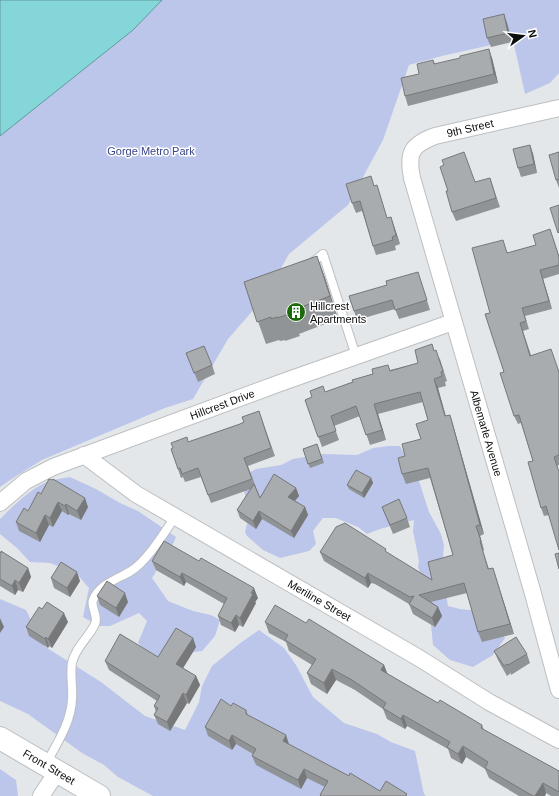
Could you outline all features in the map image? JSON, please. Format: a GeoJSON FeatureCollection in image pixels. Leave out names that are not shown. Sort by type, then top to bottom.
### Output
{"type":"FeatureCollection","features":[{"type":"Feature","properties":{"kind":"main road","name":"Front Street"},"geometry":{"type":"LineString","coordinates":[[0,738],[99,796]]}},
{"type":"Feature","properties":{"kind":"street","name":"9th Street"},"geometry":{"type":"LineString","coordinates":[[412,178],[409,159],[414,147],[423,140],[559,108]]}},
{"type":"Feature","properties":{"kind":"street","name":"Albemarle Avenue"},"geometry":{"type":"LineString","coordinates":[[412,178],[532,590],[559,690]]}},
{"type":"Feature","properties":{"kind":"street","name":"Hillcrest Drive"},"geometry":{"type":"LineString","coordinates":[[0,503],[26,481],[53,467],[280,383],[453,322]]}},
{"type":"Feature","properties":{"kind":"street","name":"Meriline Street"},"geometry":{"type":"LineString","coordinates":[[84,455],[136,494],[419,658],[489,702],[559,740]]}},
{"type":"Feature","properties":{"kind":"street"},"geometry":{"type":"LineString","coordinates":[[41,796],[51,768]]}},
{"type":"Feature","properties":{"kind":"lane"},"geometry":{"type":"LineString","coordinates":[[300,272],[323,254],[356,356]]}},
{"type":"Feature","properties":{"kind":"lane"},"geometry":{"type":"LineString","coordinates":[[51,768],[70,717],[72,699],[72,663],[95,623],[96,618],[93,600],[102,588],[133,570],[137,566],[175,517]]}},
{"type":"Feature","properties":{"kind":"green space","name":"Gorge Metro Park"},"geometry":{"type":"Polygon","coordinates":[[[0,0],[559,0],[559,73],[550,83],[525,94],[513,40],[409,65],[383,140],[348,205],[289,254],[264,298],[228,339],[193,399],[165,408],[42,460],[0,487],[0,0]]]}},
{"type":"Feature","properties":{"kind":"green space"},"geometry":{"type":"Polygon","coordinates":[[[400,446],[419,481],[429,512],[441,534],[444,545],[442,569],[448,606],[487,612],[505,638],[493,655],[473,667],[450,660],[433,645],[428,595],[418,567],[419,561],[413,531],[414,520],[367,534],[358,527],[336,518],[323,518],[313,531],[316,544],[309,551],[280,558],[263,550],[247,536],[245,532],[250,513],[244,491],[246,474],[256,469],[281,465],[293,459],[323,454],[357,455],[373,448],[400,446]]]}},
{"type":"Feature","properties":{"kind":"green space"},"geometry":{"type":"Polygon","coordinates":[[[70,477],[138,511],[176,537],[152,578],[168,601],[193,611],[211,615],[220,620],[215,636],[202,651],[187,653],[171,658],[151,657],[138,643],[147,621],[139,613],[110,626],[99,626],[83,617],[89,588],[76,573],[50,563],[30,562],[17,548],[0,534],[0,519],[24,496],[38,486],[52,480],[70,477]]]}},
{"type":"Feature","properties":{"kind":"green space"},"geometry":{"type":"Polygon","coordinates":[[[0,599],[26,610],[44,646],[101,682],[145,716],[185,730],[199,702],[202,686],[212,666],[259,630],[284,648],[296,665],[313,697],[344,723],[377,734],[391,742],[415,751],[424,794],[426,796],[153,796],[118,777],[104,765],[82,753],[28,714],[0,701],[0,599]]]}},
{"type":"Feature","properties":{"kind":"green space"},"geometry":{"type":"Polygon","coordinates":[[[0,769],[16,780],[18,796],[0,796],[0,769]]]}},
{"type":"Feature","properties":{"kind":"shaded area"},"geometry":{"type":"Polygon","coordinates":[[[0,0],[162,0],[133,30],[0,136],[0,0]]]}},
{"type":"Feature","properties":{"kind":"building"},"geometry":{"type":"Polygon","coordinates":[[[504,14],[508,33],[487,38],[483,19],[504,14]]]}},
{"type":"Feature","properties":{"kind":"building"},"geometry":{"type":"Polygon","coordinates":[[[489,49],[494,74],[405,96],[401,78],[419,74],[417,64],[433,60],[434,64],[489,49]]]}},
{"type":"Feature","properties":{"kind":"building"},"geometry":{"type":"Polygon","coordinates":[[[530,145],[534,164],[518,168],[513,149],[530,145]]]}},
{"type":"Feature","properties":{"kind":"building"},"geometry":{"type":"Polygon","coordinates":[[[464,152],[475,182],[490,178],[496,198],[452,212],[446,191],[448,191],[440,167],[444,165],[442,160],[464,152]]]}},
{"type":"Feature","properties":{"kind":"building"},"geometry":{"type":"Polygon","coordinates":[[[559,152],[559,179],[556,180],[549,155],[559,152]]]}},
{"type":"Feature","properties":{"kind":"building"},"geometry":{"type":"Polygon","coordinates":[[[371,176],[374,186],[377,185],[387,218],[391,217],[396,235],[392,237],[393,240],[373,246],[360,201],[352,203],[346,184],[371,176]]]}},
{"type":"Feature","properties":{"kind":"building"},"geometry":{"type":"Polygon","coordinates":[[[559,205],[559,232],[558,233],[550,208],[559,205]]]}},
{"type":"Feature","properties":{"kind":"building"},"geometry":{"type":"Polygon","coordinates":[[[550,229],[559,257],[559,265],[540,270],[549,301],[522,308],[526,321],[520,323],[530,356],[551,349],[559,372],[559,455],[554,457],[559,472],[559,550],[546,506],[541,508],[528,462],[533,461],[519,415],[514,416],[500,373],[504,372],[485,314],[490,313],[472,248],[503,240],[507,253],[536,245],[533,235],[550,229]]]}},
{"type":"Feature","properties":{"kind":"building"},"geometry":{"type":"Polygon","coordinates":[[[317,256],[330,296],[291,311],[292,313],[277,318],[271,319],[271,317],[257,322],[244,282],[317,256]]]}},
{"type":"Feature","properties":{"kind":"building"},"geometry":{"type":"Polygon","coordinates":[[[418,272],[427,300],[395,310],[392,300],[354,311],[349,296],[387,285],[386,281],[418,272]]]}},
{"type":"Feature","properties":{"kind":"building"},"geometry":{"type":"Polygon","coordinates":[[[432,344],[434,351],[436,350],[443,371],[441,372],[442,376],[434,379],[445,416],[450,415],[480,525],[476,526],[488,569],[493,568],[510,624],[478,632],[464,583],[419,595],[438,607],[432,618],[409,604],[414,596],[410,597],[368,573],[365,578],[320,552],[336,527],[345,523],[386,549],[385,551],[432,580],[428,562],[453,555],[428,468],[402,474],[398,458],[405,456],[402,444],[421,439],[416,424],[428,420],[420,392],[374,404],[382,430],[366,435],[356,406],[331,416],[336,431],[318,437],[305,400],[312,397],[310,391],[323,386],[325,392],[353,382],[352,380],[373,374],[372,369],[388,365],[390,371],[418,363],[415,350],[432,344]]]}},
{"type":"Feature","properties":{"kind":"building"},"geometry":{"type":"Polygon","coordinates":[[[204,346],[212,365],[194,373],[186,353],[204,346]]]}},
{"type":"Feature","properties":{"kind":"building"},"geometry":{"type":"Polygon","coordinates":[[[259,411],[271,448],[244,458],[252,479],[208,495],[198,468],[182,474],[180,468],[178,469],[171,449],[173,448],[171,443],[187,437],[188,442],[240,424],[244,422],[242,417],[259,411]]]}},
{"type":"Feature","properties":{"kind":"building"},"geometry":{"type":"Polygon","coordinates":[[[317,444],[322,459],[308,464],[303,449],[317,444]]]}},
{"type":"Feature","properties":{"kind":"building"},"geometry":{"type":"Polygon","coordinates":[[[356,470],[371,478],[362,493],[347,485],[356,470]]]}},
{"type":"Feature","properties":{"kind":"building"},"geometry":{"type":"Polygon","coordinates":[[[274,474],[296,488],[288,497],[305,507],[291,531],[259,511],[253,521],[237,510],[254,484],[260,498],[274,474]]]}},
{"type":"Feature","properties":{"kind":"building"},"geometry":{"type":"Polygon","coordinates":[[[49,479],[53,479],[85,498],[77,511],[66,504],[65,506],[58,502],[50,518],[45,515],[36,533],[16,522],[24,508],[28,511],[38,492],[41,494],[49,479]]]}},
{"type":"Feature","properties":{"kind":"building"},"geometry":{"type":"Polygon","coordinates":[[[399,499],[407,518],[390,525],[382,507],[399,499]]]}},
{"type":"Feature","properties":{"kind":"building"},"geometry":{"type":"Polygon","coordinates":[[[164,541],[199,561],[201,558],[254,588],[251,593],[253,594],[240,618],[236,615],[231,623],[218,616],[227,598],[182,573],[180,577],[152,561],[164,541]]]}},
{"type":"Feature","properties":{"kind":"building"},"geometry":{"type":"Polygon","coordinates":[[[1,551],[28,568],[19,583],[15,580],[12,586],[0,579],[1,551]]]}},
{"type":"Feature","properties":{"kind":"building"},"geometry":{"type":"Polygon","coordinates":[[[559,553],[559,569],[555,554],[559,553]]]}},
{"type":"Feature","properties":{"kind":"building"},"geometry":{"type":"Polygon","coordinates":[[[61,562],[77,572],[67,588],[51,578],[61,562]]]}},
{"type":"Feature","properties":{"kind":"building"},"geometry":{"type":"Polygon","coordinates":[[[107,581],[125,593],[116,608],[97,596],[107,581]]]}},
{"type":"Feature","properties":{"kind":"building"},"geometry":{"type":"Polygon","coordinates":[[[47,602],[64,613],[48,639],[46,637],[45,639],[26,627],[39,607],[42,609],[47,602]]]}},
{"type":"Feature","properties":{"kind":"building"},"geometry":{"type":"Polygon","coordinates":[[[275,605],[306,623],[309,619],[384,665],[381,670],[438,703],[440,700],[482,725],[481,728],[559,771],[559,792],[543,783],[535,796],[533,796],[485,768],[488,762],[463,746],[458,754],[447,747],[450,742],[403,715],[401,719],[383,708],[386,703],[352,680],[332,669],[324,683],[307,673],[316,659],[285,640],[288,635],[265,622],[275,605]]]}},
{"type":"Feature","properties":{"kind":"building"},"geometry":{"type":"Polygon","coordinates":[[[176,628],[193,638],[176,664],[196,676],[186,695],[183,693],[167,722],[154,715],[158,708],[154,706],[160,696],[105,661],[120,634],[158,657],[176,628]]]}},
{"type":"Feature","properties":{"kind":"building"},"geometry":{"type":"Polygon","coordinates":[[[516,637],[527,654],[504,666],[494,651],[516,637]]]}},
{"type":"Feature","properties":{"kind":"building"},"geometry":{"type":"Polygon","coordinates":[[[221,699],[231,706],[233,703],[246,710],[246,714],[286,735],[283,741],[349,776],[350,773],[380,791],[386,781],[407,794],[405,796],[321,796],[320,795],[328,781],[304,769],[298,780],[252,756],[256,749],[232,735],[229,741],[205,727],[221,699]]]}},
{"type":"Feature","properties":{"kind":"place","name":"Hillcrest Apartments"},"geometry":{"type":"Point","coordinates":[296,312]}}]}
